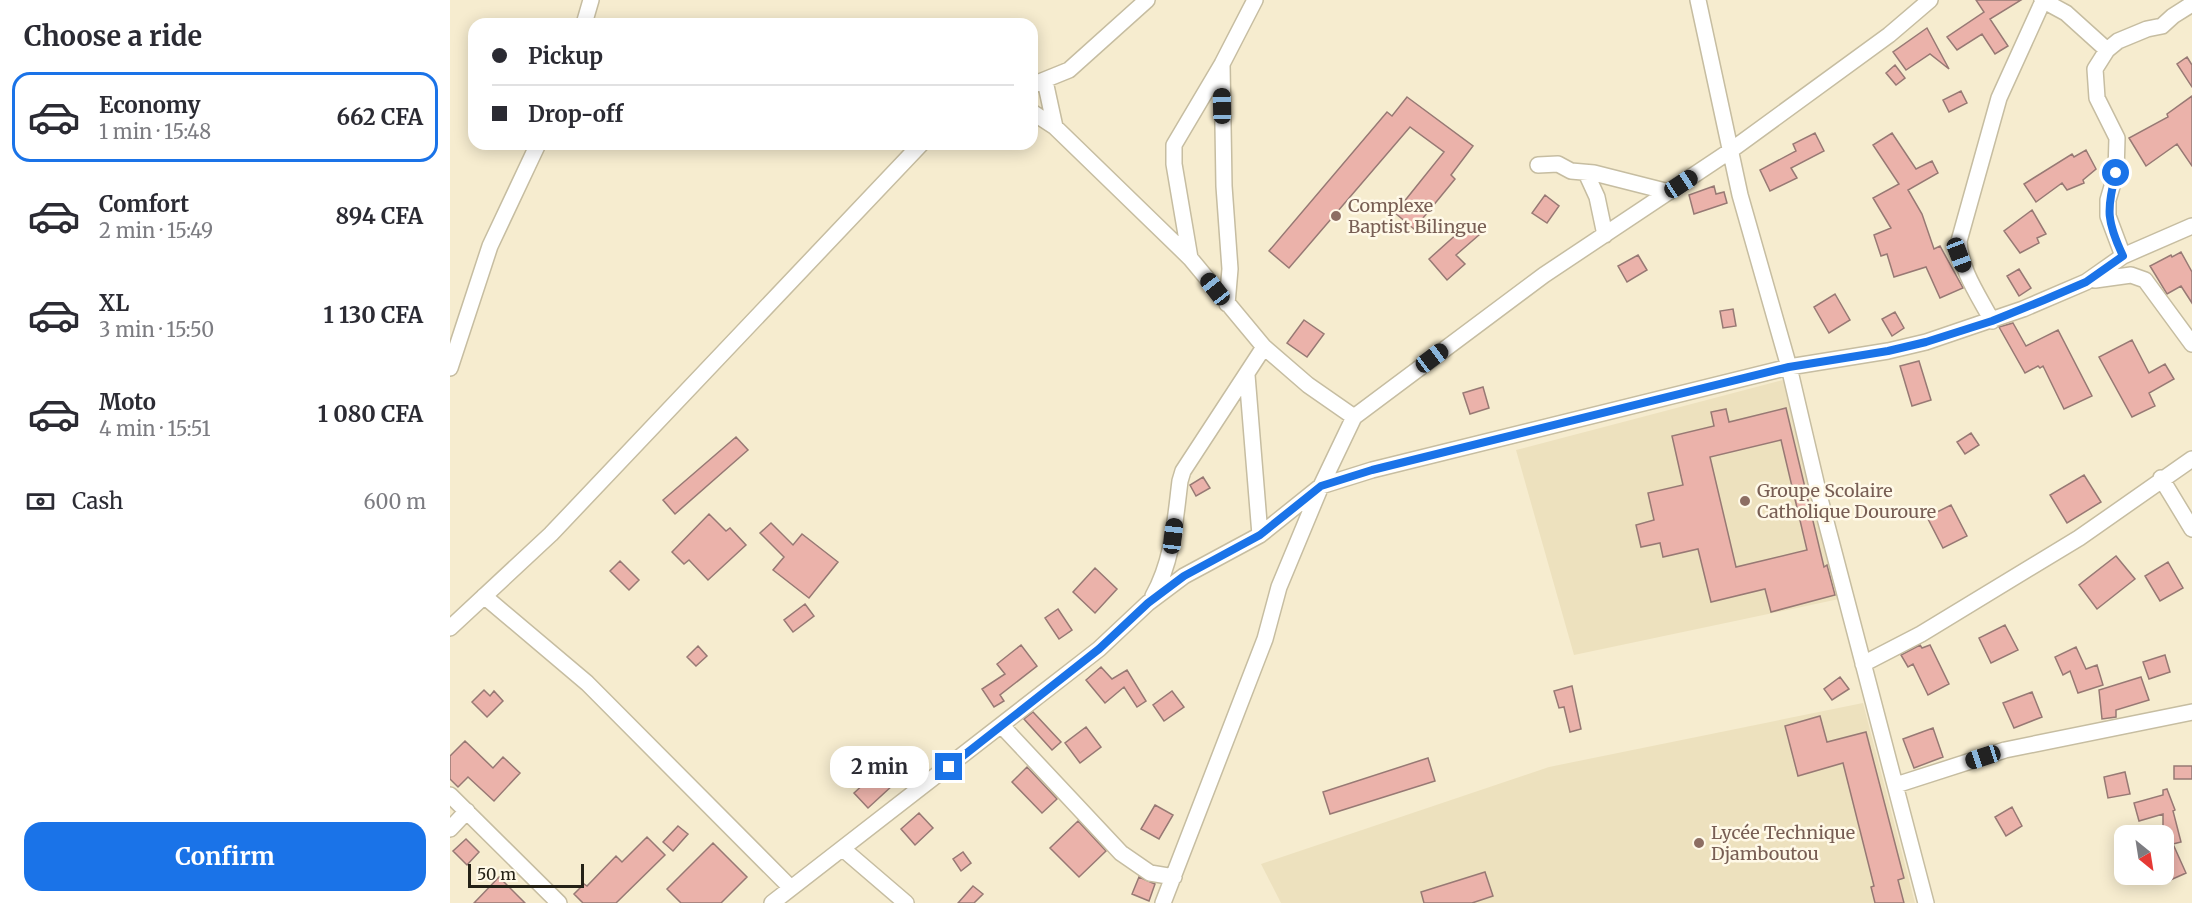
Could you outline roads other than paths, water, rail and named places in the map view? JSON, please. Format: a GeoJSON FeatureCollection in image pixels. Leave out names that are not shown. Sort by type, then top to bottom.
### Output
{"type":"FeatureCollection","features":[{"type":"Feature","properties":{"kind":"street"},"geometry":{"type":"LineString","coordinates":[[586,18],[591,0]]}},
{"type":"Feature","properties":{"kind":"street"},"geometry":{"type":"LineString","coordinates":[[1054,127],[1038,83],[1069,70],[1147,0]]}},
{"type":"Feature","properties":{"kind":"street"},"geometry":{"type":"LineString","coordinates":[[1190,258],[1174,164],[1174,145],[1222,64],[1256,0]]}},
{"type":"Feature","properties":{"kind":"street"},"geometry":{"type":"LineString","coordinates":[[1698,0],[1740,195],[1789,367],[1863,664],[1926,903]]}},
{"type":"Feature","properties":{"kind":"street"},"geometry":{"type":"LineString","coordinates":[[1163,903],[1265,639],[1279,587],[1321,486],[1354,417],[1544,275],[1730,151],[1889,35],[1930,0]]}},
{"type":"Feature","properties":{"kind":"street"},"geometry":{"type":"LineString","coordinates":[[1992,321],[1965,271],[1959,255],[1959,241],[1999,98],[2042,0],[2066,12],[2107,50]]}},
{"type":"Feature","properties":{"kind":"street"},"geometry":{"type":"LineString","coordinates":[[2123,256],[2108,216],[2108,200],[2116,173],[2117,138],[2102,111],[2094,82],[2095,69],[2107,50],[2147,28],[2162,26],[2192,4]]}},
{"type":"Feature","properties":{"kind":"street"},"geometry":{"type":"LineString","coordinates":[[1222,64],[1224,186],[1230,269],[1227,304]]}},
{"type":"Feature","properties":{"kind":"street"},"geometry":{"type":"LineString","coordinates":[[1038,116],[1054,127],[1190,258],[1264,347],[1308,385],[1354,417]]}},
{"type":"Feature","properties":{"kind":"street"},"geometry":{"type":"LineString","coordinates":[[450,368],[490,246],[534,150]]}},
{"type":"Feature","properties":{"kind":"street"},"geometry":{"type":"LineString","coordinates":[[450,628],[550,534],[915,150]]}},
{"type":"Feature","properties":{"kind":"street"},"geometry":{"type":"LineString","coordinates":[[1538,165],[1558,164],[1571,171],[1669,192]]}},
{"type":"Feature","properties":{"kind":"street"},"geometry":{"type":"LineString","coordinates":[[1586,173],[1597,197],[1605,235]]}},
{"type":"Feature","properties":{"kind":"street"},"geometry":{"type":"LineString","coordinates":[[772,903],[1099,649],[1148,603],[1198,567],[1260,535],[1321,486],[1372,470],[1789,367],[1888,351],[1992,321],[2086,282],[2123,256],[2192,226]]}},
{"type":"Feature","properties":{"kind":"street"},"geometry":{"type":"LineString","coordinates":[[2086,282],[2131,275],[2145,280],[2192,344]]}},
{"type":"Feature","properties":{"kind":"street"},"geometry":{"type":"LineString","coordinates":[[1148,603],[1167,568],[1184,471],[1264,347]]}},
{"type":"Feature","properties":{"kind":"street"},"geometry":{"type":"LineString","coordinates":[[1247,375],[1260,535]]}},
{"type":"Feature","properties":{"kind":"street"},"geometry":{"type":"LineString","coordinates":[[1863,664],[1931,628],[2079,538],[2192,459]]}},
{"type":"Feature","properties":{"kind":"street"},"geometry":{"type":"LineString","coordinates":[[2162,478],[2192,529]]}},
{"type":"Feature","properties":{"kind":"street"},"geometry":{"type":"LineString","coordinates":[[484,596],[587,683],[695,788],[791,888]]}},
{"type":"Feature","properties":{"kind":"street"},"geometry":{"type":"LineString","coordinates":[[1896,785],[2005,750],[2192,712]]}},
{"type":"Feature","properties":{"kind":"street"},"geometry":{"type":"LineString","coordinates":[[1002,726],[1121,853],[1150,873],[1174,877]]}},
{"type":"Feature","properties":{"kind":"street"},"geometry":{"type":"LineString","coordinates":[[450,795],[550,900]]}},
{"type":"Feature","properties":{"kind":"street"},"geometry":{"type":"LineString","coordinates":[[450,829],[467,811]]}},
{"type":"Feature","properties":{"kind":"street"},"geometry":{"type":"LineString","coordinates":[[843,849],[906,903]]}},
{"type":"Feature","properties":{"kind":"place","name":"Complexe Baptist Bilingue"},"geometry":{"type":"Point","coordinates":[1336,216]}},
{"type":"Feature","properties":{"kind":"place","name":"Groupe Scolaire Catholique Douroure"},"geometry":{"type":"Point","coordinates":[1745,501]}},
{"type":"Feature","properties":{"kind":"place","name":"Lycée Technique Djamboutou"},"geometry":{"type":"Point","coordinates":[1699,843]}}]}
